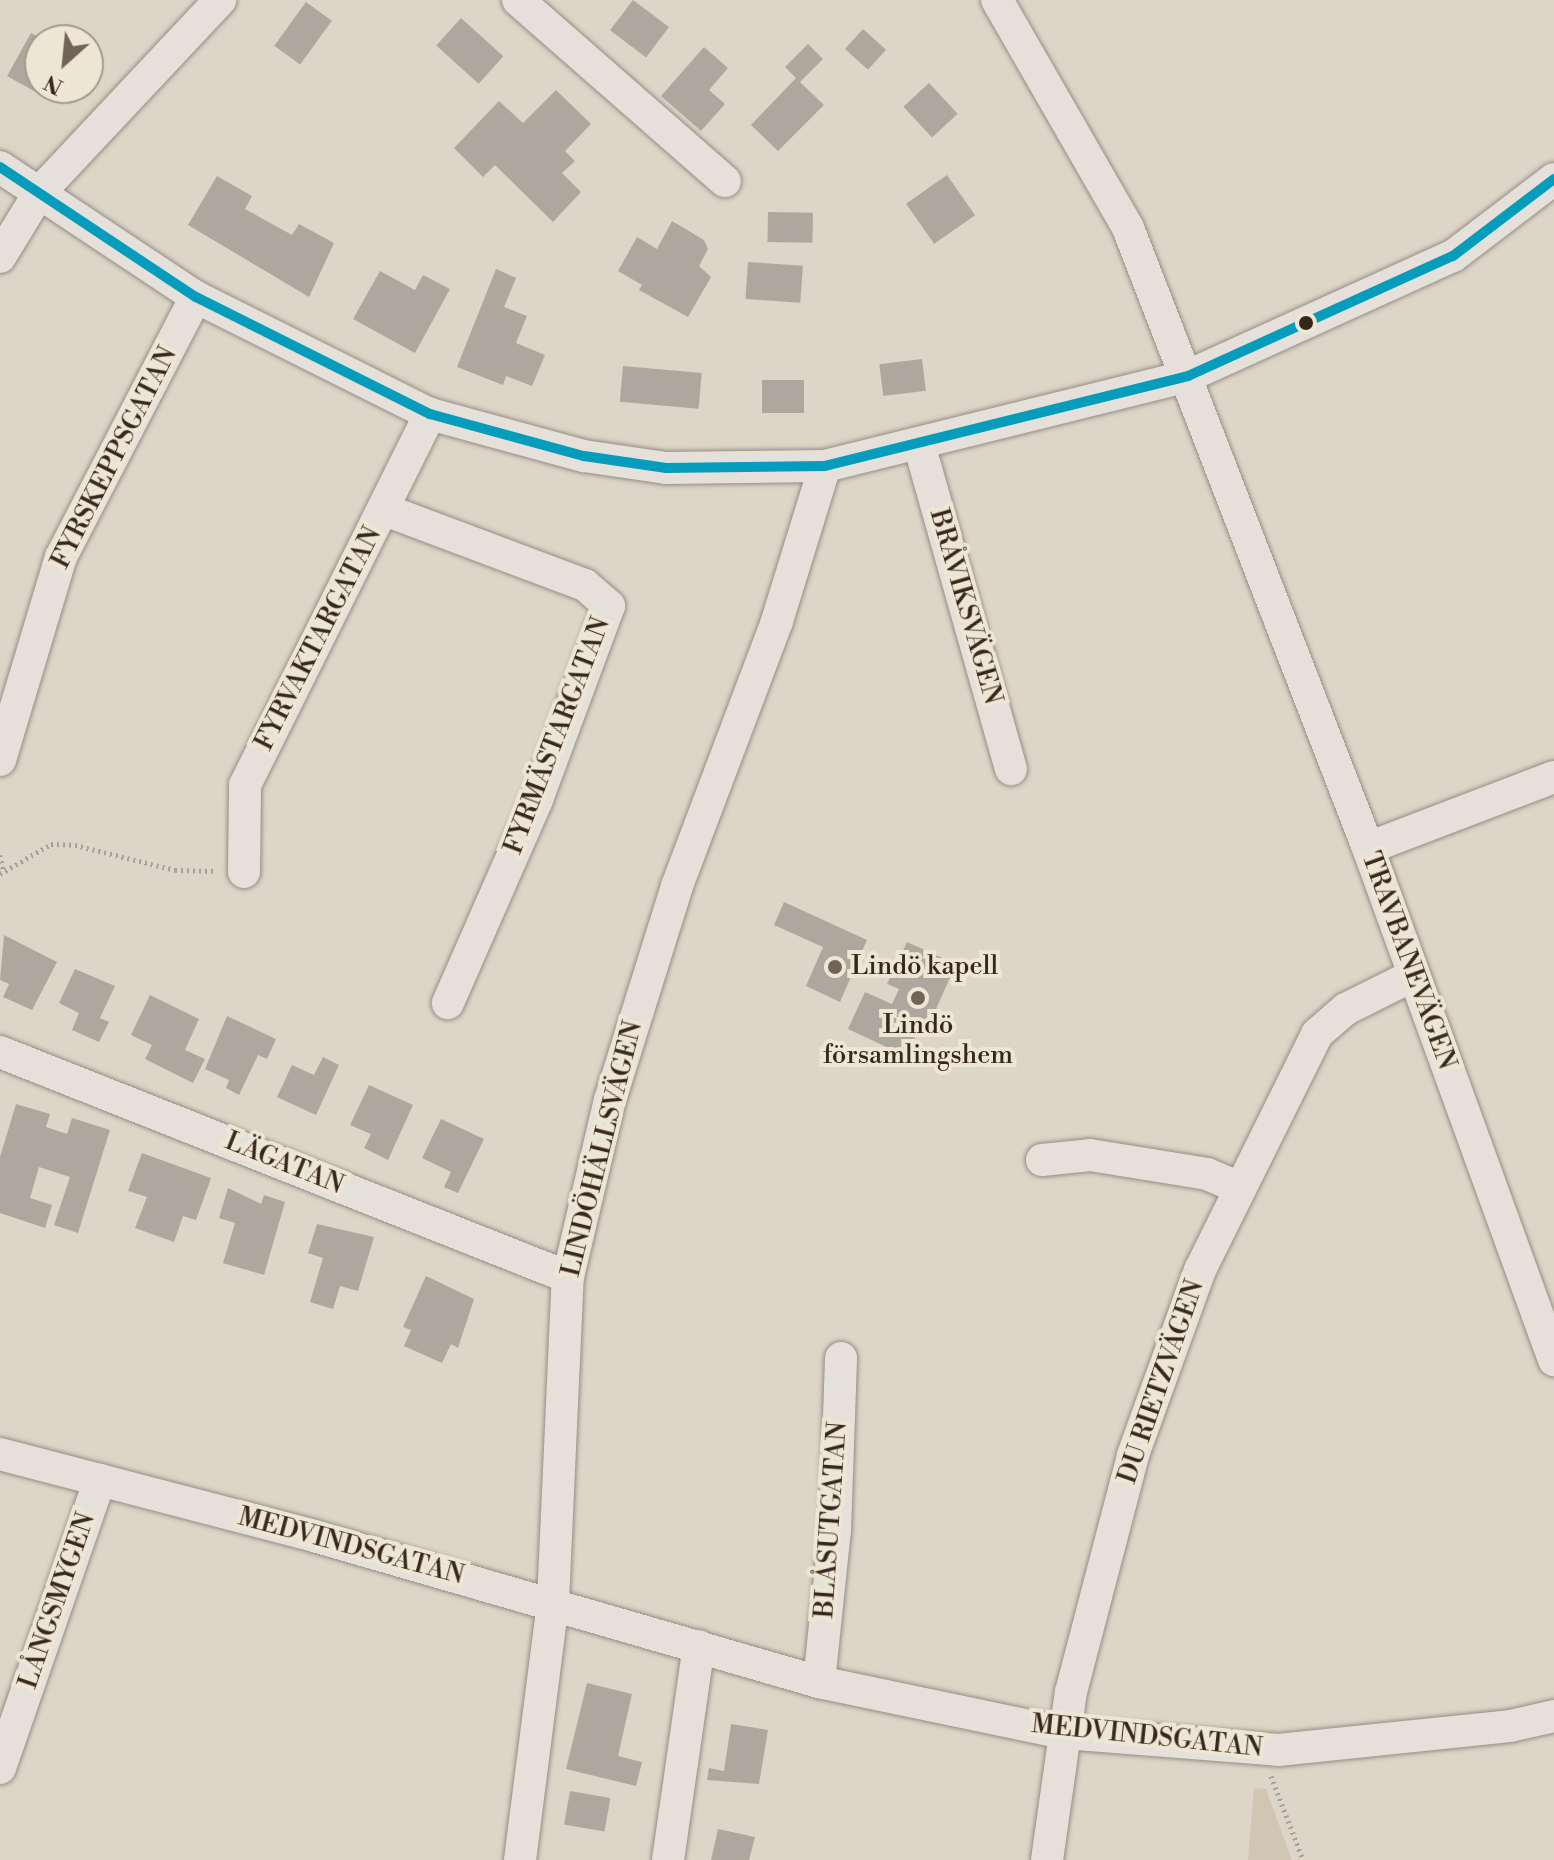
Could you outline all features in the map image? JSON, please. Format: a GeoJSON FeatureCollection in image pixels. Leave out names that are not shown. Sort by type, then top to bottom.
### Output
{"type":"FeatureCollection","features":[{"type":"Feature","properties":{"kind":"street"},"geometry":{"type":"LineString","coordinates":[[0,257],[39,193],[220,0]]}},
{"type":"Feature","properties":{"kind":"street"},"geometry":{"type":"LineString","coordinates":[[518,0],[725,181]]}},
{"type":"Feature","properties":{"kind":"street","name":"TRAVBANEVÄGEN"},"geometry":{"type":"LineString","coordinates":[[997,0],[1128,228],[1188,376],[1368,848],[1554,1360]]}},
{"type":"Feature","properties":{"kind":"street"},"geometry":{"type":"LineString","coordinates":[[0,167],[196,297],[430,414],[584,456],[666,468],[825,466],[1188,376],[1453,256],[1554,179]]}},
{"type":"Feature","properties":{"kind":"street","name":"FYRSKEPPSGATAN"},"geometry":{"type":"LineString","coordinates":[[0,760],[61,557],[196,297]]}},
{"type":"Feature","properties":{"kind":"street","name":"FYRVAKTARGATAN"},"geometry":{"type":"LineString","coordinates":[[244,872],[245,785],[385,510],[430,414]]}},
{"type":"Feature","properties":{"kind":"street","name":"BRÅVIKSVÄGEN"},"geometry":{"type":"LineString","coordinates":[[919,444],[1011,769]]}},
{"type":"Feature","properties":{"kind":"street","name":"LINDÖHÄLLSVÄGEN"},"geometry":{"type":"LineString","coordinates":[[520,1860],[553,1602],[568,1277],[610,1100],[677,886],[777,621],[825,466]]}},
{"type":"Feature","properties":{"kind":"street","name":"FYRMÄSTARGATAN"},"geometry":{"type":"LineString","coordinates":[[385,510],[585,585],[609,606],[537,800],[448,1003]]}},
{"type":"Feature","properties":{"kind":"street"},"geometry":{"type":"LineString","coordinates":[[1368,848],[1554,777]]}},
{"type":"Feature","properties":{"kind":"street","name":"DU RIETZVÄGEN"},"geometry":{"type":"LineString","coordinates":[[1047,1860],[1064,1733],[1133,1455],[1200,1270],[1238,1187],[1317,1034],[1346,1009],[1412,976]]}},
{"type":"Feature","properties":{"kind":"street","name":"LÄGATAN"},"geometry":{"type":"LineString","coordinates":[[0,1052],[568,1277]]}},
{"type":"Feature","properties":{"kind":"street"},"geometry":{"type":"LineString","coordinates":[[1042,1160],[1090,1155],[1207,1174],[1238,1187]]}},
{"type":"Feature","properties":{"kind":"street","name":"BLÅSUTGATAN"},"geometry":{"type":"LineString","coordinates":[[819,1682],[835,1531],[841,1358]]}},
{"type":"Feature","properties":{"kind":"street","name":"MEDVINDSGATAN"},"geometry":{"type":"LineString","coordinates":[[0,1454],[553,1602],[819,1682],[1064,1733],[1260,1749],[1510,1726],[1554,1716]]}},
{"type":"Feature","properties":{"kind":"street","name":"LÅNGSMYGEN"},"geometry":{"type":"LineString","coordinates":[[0,1768],[100,1480]]}},
{"type":"Feature","properties":{"kind":"street"},"geometry":{"type":"LineString","coordinates":[[668,1860],[699,1646]]}},
{"type":"Feature","properties":{"kind":"path"},"geometry":{"type":"LineString","coordinates":[[0,855],[2,872],[51,844],[75,845],[175,870],[244,872]]}},
{"type":"Feature","properties":{"kind":"path"},"geometry":{"type":"LineString","coordinates":[[1260,1749],[1303,1860]]}},
{"type":"Feature","properties":{"kind":"shaded area"},"geometry":{"type":"Polygon","coordinates":[[[1254,1788],[1266,1789],[1292,1860],[1248,1860],[1254,1788]]]}},
{"type":"Feature","properties":{"kind":"building"},"geometry":{"type":"Polygon","coordinates":[[[633,0],[669,27],[646,57],[610,30],[633,0]]]}},
{"type":"Feature","properties":{"kind":"building"},"geometry":{"type":"Polygon","coordinates":[[[306,2],[332,21],[300,64],[274,46],[306,2]]]}},
{"type":"Feature","properties":{"kind":"building"},"geometry":{"type":"Polygon","coordinates":[[[461,18],[503,56],[479,84],[436,45],[461,18]]]}},
{"type":"Feature","properties":{"kind":"building"},"geometry":{"type":"Polygon","coordinates":[[[863,29],[886,50],[868,70],[845,49],[863,29]]]}},
{"type":"Feature","properties":{"kind":"building"},"geometry":{"type":"Polygon","coordinates":[[[808,44],[823,59],[800,82],[824,105],[778,151],[751,125],[796,78],[785,67],[808,44]]]}},
{"type":"Feature","properties":{"kind":"building"},"geometry":{"type":"Polygon","coordinates":[[[24,46],[24,85],[7,76],[24,46]]]}},
{"type":"Feature","properties":{"kind":"building"},"geometry":{"type":"Polygon","coordinates":[[[704,47],[728,68],[709,90],[725,104],[701,131],[661,96],[704,47]]]}},
{"type":"Feature","properties":{"kind":"building"},"geometry":{"type":"Polygon","coordinates":[[[929,83],[958,114],[932,138],[903,107],[929,83]]]}},
{"type":"Feature","properties":{"kind":"building"},"geometry":{"type":"Polygon","coordinates":[[[556,90],[591,124],[565,151],[575,161],[562,173],[581,192],[553,222],[495,165],[483,177],[454,148],[499,101],[523,123],[556,90]]]}},
{"type":"Feature","properties":{"kind":"building"},"geometry":{"type":"Polygon","coordinates":[[[947,175],[975,215],[934,244],[906,204],[947,175]]]}},
{"type":"Feature","properties":{"kind":"building"},"geometry":{"type":"Polygon","coordinates":[[[217,176],[252,196],[245,209],[292,235],[299,224],[334,243],[309,297],[188,225],[217,176]]]}},
{"type":"Feature","properties":{"kind":"building"},"geometry":{"type":"Polygon","coordinates":[[[768,212],[813,213],[812,243],[767,242],[768,212]]]}},
{"type":"Feature","properties":{"kind":"building"},"geometry":{"type":"Polygon","coordinates":[[[672,221],[704,240],[708,249],[699,266],[711,277],[688,317],[639,290],[642,285],[618,271],[637,237],[657,249],[672,221]]]}},
{"type":"Feature","properties":{"kind":"building"},"geometry":{"type":"Polygon","coordinates":[[[748,262],[803,266],[800,303],[745,299],[748,262]]]}},
{"type":"Feature","properties":{"kind":"building"},"geometry":{"type":"Polygon","coordinates":[[[496,269],[516,278],[504,307],[527,316],[516,343],[545,355],[532,386],[506,376],[503,385],[457,367],[496,269]]]}},
{"type":"Feature","properties":{"kind":"building"},"geometry":{"type":"Polygon","coordinates":[[[380,271],[415,290],[423,275],[450,289],[415,353],[353,319],[380,271]]]}},
{"type":"Feature","properties":{"kind":"building"},"geometry":{"type":"Polygon","coordinates":[[[922,359],[926,391],[883,396],[879,364],[922,359]]]}},
{"type":"Feature","properties":{"kind":"building"},"geometry":{"type":"Polygon","coordinates":[[[623,366],[702,373],[699,409],[620,402],[623,366]]]}},
{"type":"Feature","properties":{"kind":"building"},"geometry":{"type":"Polygon","coordinates":[[[762,380],[804,380],[804,413],[762,413],[762,380]]]}},
{"type":"Feature","properties":{"kind":"building","name":"Lindö kapell"},"geometry":{"type":"Polygon","coordinates":[[[784,902],[867,940],[840,1002],[806,986],[823,947],[774,925],[784,902]]]}},
{"type":"Feature","properties":{"kind":"building"},"geometry":{"type":"Polygon","coordinates":[[[4,935],[57,962],[32,1010],[3,997],[9,984],[0,980],[4,935]]]}},
{"type":"Feature","properties":{"kind":"building","name":"Lindö församlingshem"},"geometry":{"type":"Polygon","coordinates":[[[907,942],[956,964],[929,1025],[922,1021],[906,1056],[848,1029],[865,992],[892,1004],[899,989],[887,984],[907,942]]]}},
{"type":"Feature","properties":{"kind":"building"},"geometry":{"type":"Polygon","coordinates":[[[75,969],[115,986],[100,1018],[109,1022],[99,1042],[72,1030],[79,1013],[59,1003],[75,969]]]}},
{"type":"Feature","properties":{"kind":"building"},"geometry":{"type":"Polygon","coordinates":[[[150,995],[199,1019],[185,1050],[205,1059],[193,1083],[145,1059],[152,1045],[131,1035],[150,995]]]}},
{"type":"Feature","properties":{"kind":"building"},"geometry":{"type":"Polygon","coordinates":[[[227,1016],[276,1039],[267,1059],[258,1055],[239,1095],[226,1088],[229,1080],[205,1069],[227,1016]]]}},
{"type":"Feature","properties":{"kind":"building"},"geometry":{"type":"Polygon","coordinates":[[[323,1057],[339,1065],[316,1115],[277,1097],[292,1065],[314,1075],[323,1057]]]}},
{"type":"Feature","properties":{"kind":"building"},"geometry":{"type":"Polygon","coordinates":[[[369,1085],[413,1105],[388,1160],[364,1148],[371,1134],[350,1125],[369,1085]]]}},
{"type":"Feature","properties":{"kind":"building"},"geometry":{"type":"Polygon","coordinates":[[[16,1104],[50,1114],[46,1127],[67,1134],[72,1118],[110,1130],[78,1233],[54,1225],[70,1177],[39,1167],[30,1198],[52,1205],[45,1228],[0,1213],[0,1157],[16,1104]]]}},
{"type":"Feature","properties":{"kind":"building"},"geometry":{"type":"Polygon","coordinates":[[[441,1119],[484,1139],[458,1193],[444,1187],[451,1172],[422,1158],[441,1119]]]}},
{"type":"Feature","properties":{"kind":"building"},"geometry":{"type":"Polygon","coordinates":[[[142,1153],[211,1178],[196,1220],[183,1216],[174,1242],[135,1228],[147,1197],[128,1191],[142,1153]]]}},
{"type":"Feature","properties":{"kind":"building"},"geometry":{"type":"Polygon","coordinates":[[[228,1188],[261,1204],[264,1195],[285,1202],[264,1275],[223,1263],[235,1223],[219,1218],[228,1188]]]}},
{"type":"Feature","properties":{"kind":"building"},"geometry":{"type":"Polygon","coordinates":[[[317,1224],[374,1237],[358,1291],[340,1286],[333,1309],[310,1302],[323,1258],[308,1253],[317,1224]]]}},
{"type":"Feature","properties":{"kind":"building"},"geometry":{"type":"Polygon","coordinates":[[[426,1276],[474,1299],[458,1348],[451,1344],[442,1363],[404,1346],[411,1330],[403,1327],[426,1276]]]}},
{"type":"Feature","properties":{"kind":"building"},"geometry":{"type":"Polygon","coordinates":[[[587,1683],[632,1694],[618,1756],[642,1762],[636,1786],[566,1769],[587,1683]]]}},
{"type":"Feature","properties":{"kind":"building"},"geometry":{"type":"Polygon","coordinates":[[[731,1724],[768,1730],[759,1784],[707,1780],[709,1768],[724,1771],[731,1724]]]}},
{"type":"Feature","properties":{"kind":"building"},"geometry":{"type":"Polygon","coordinates":[[[570,1791],[610,1798],[604,1832],[564,1824],[570,1791]]]}},
{"type":"Feature","properties":{"kind":"building"},"geometry":{"type":"Polygon","coordinates":[[[718,1829],[755,1837],[749,1860],[711,1860],[718,1829]]]}},
{"type":"Feature","properties":{"kind":"transit line"},"geometry":{"type":"LineString","coordinates":[[0,167],[196,297],[430,414],[584,456],[666,468],[825,466],[1188,376],[1453,256],[1554,179]]}},
{"type":"Feature","properties":{"kind":"place","name":"Lindö kapell"},"geometry":{"type":"Point","coordinates":[835,967]}},
{"type":"Feature","properties":{"kind":"place","name":"Lindö församlingshem"},"geometry":{"type":"Point","coordinates":[918,998]}}]}
